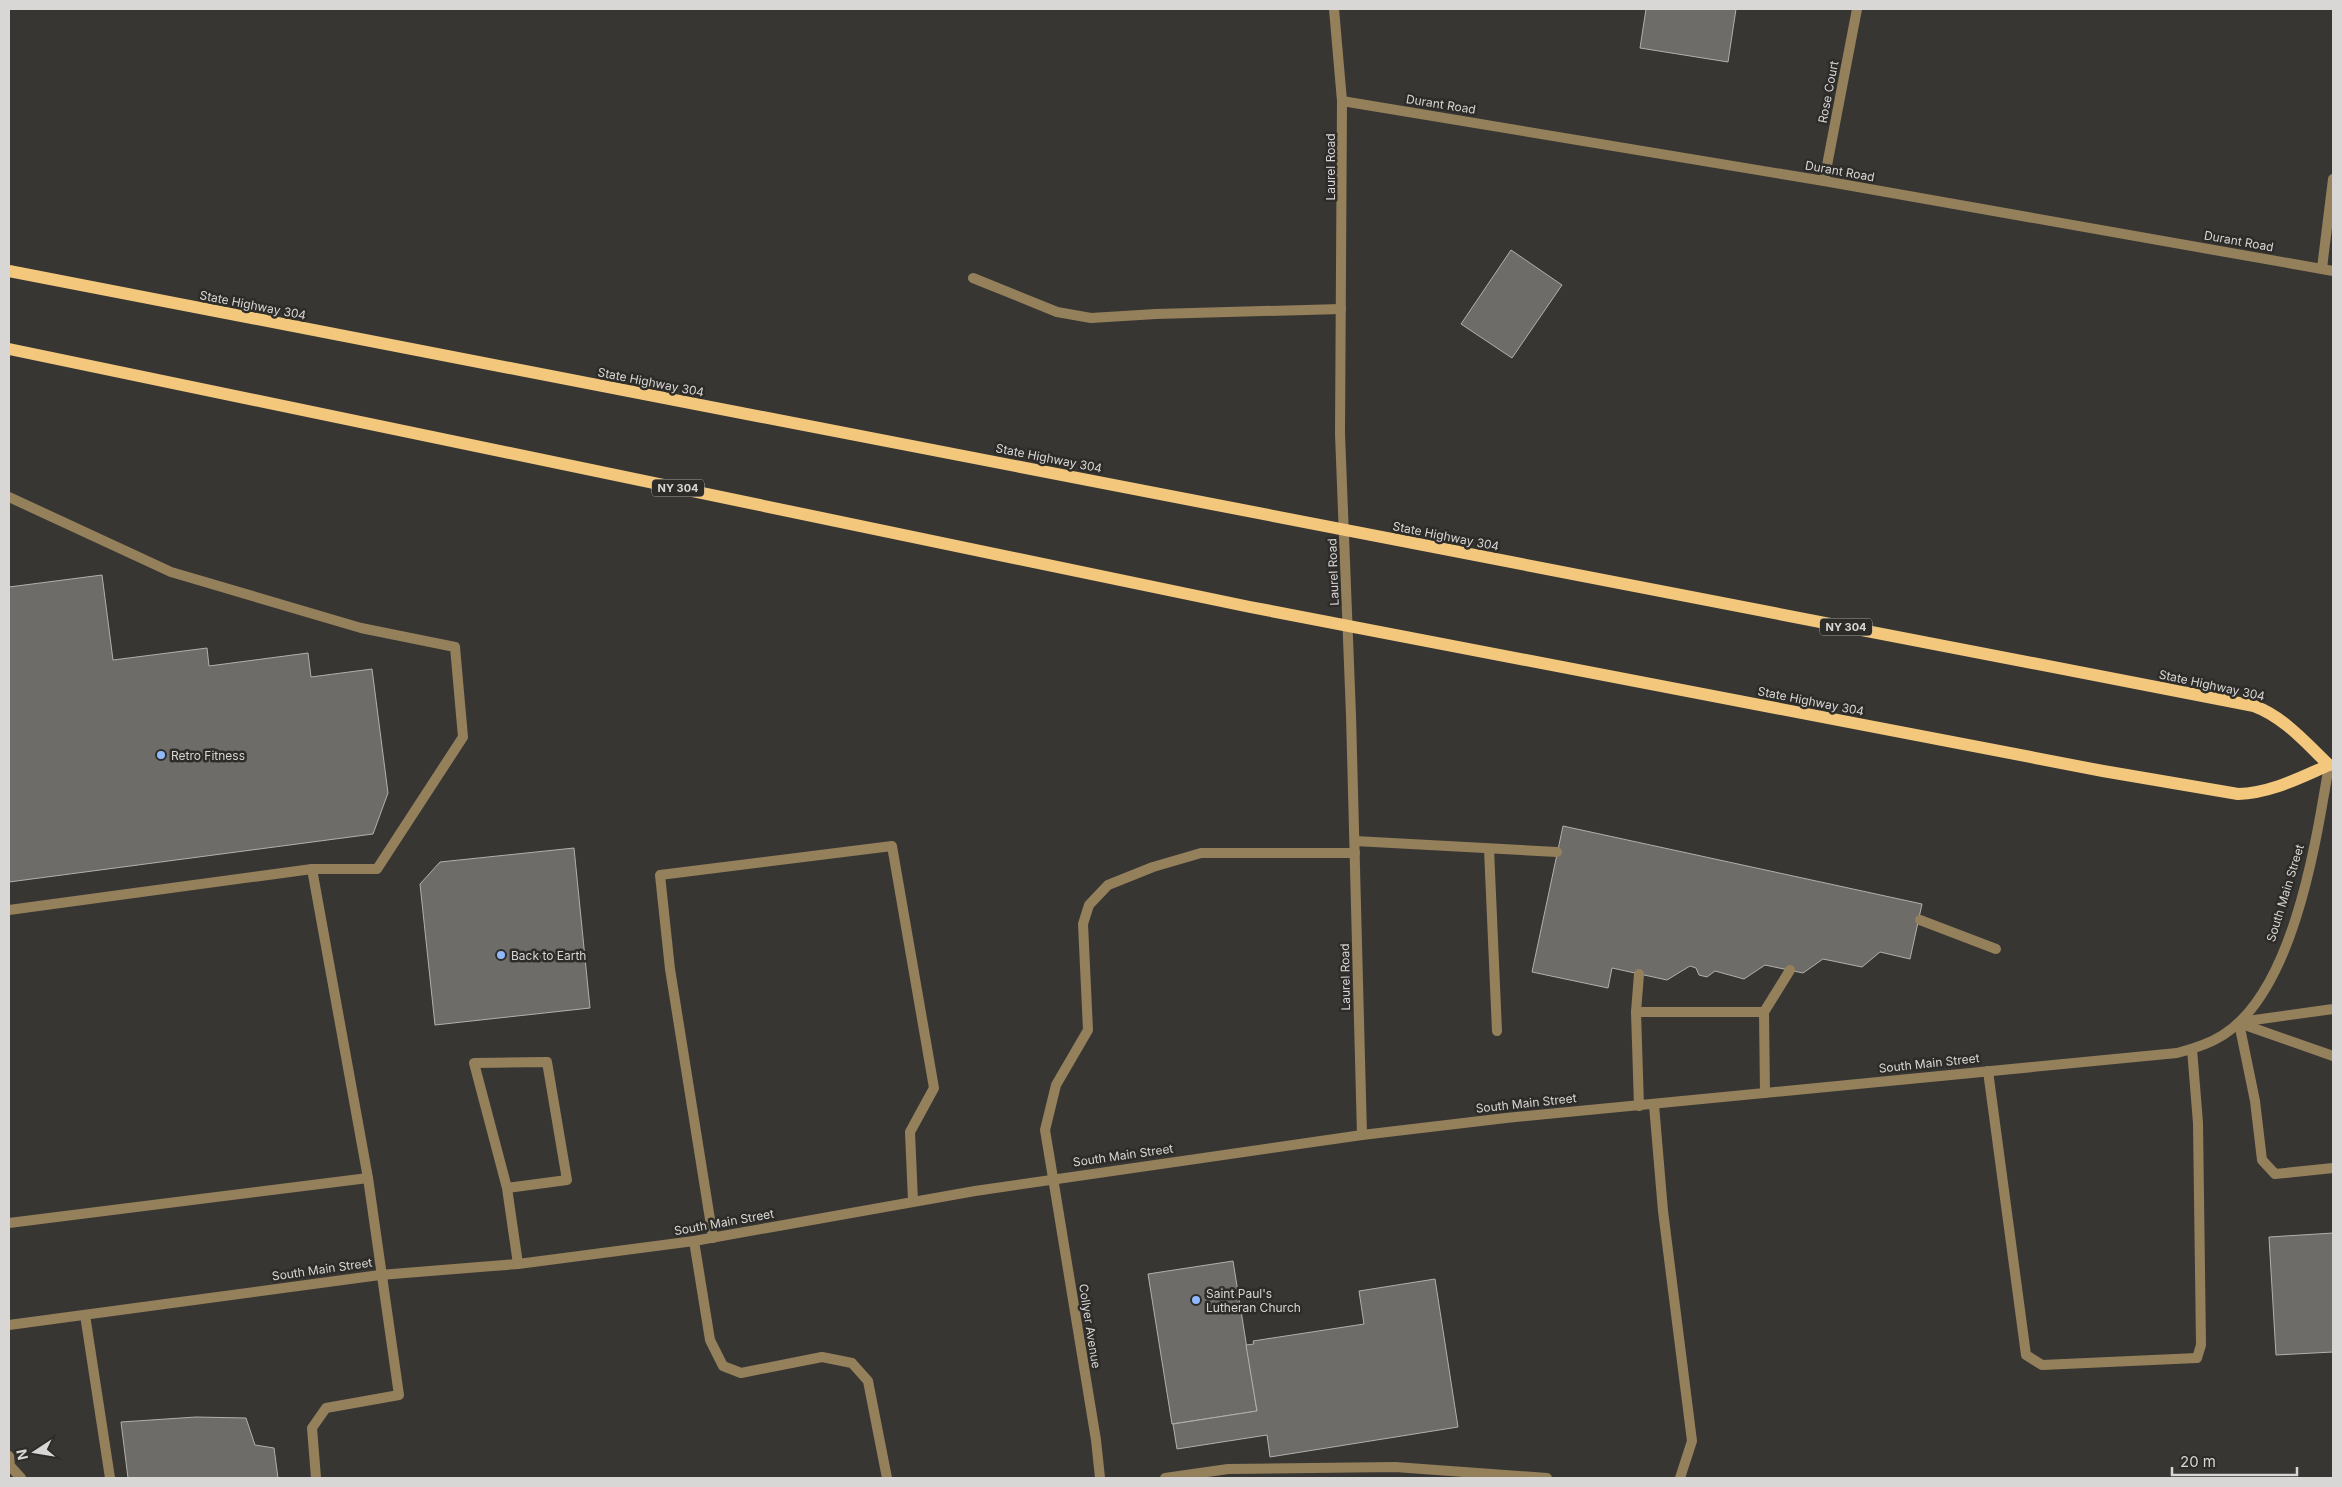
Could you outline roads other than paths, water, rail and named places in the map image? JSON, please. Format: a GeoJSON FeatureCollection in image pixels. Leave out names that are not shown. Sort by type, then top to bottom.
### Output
{"type":"FeatureCollection","features":[{"type":"Feature","properties":{"kind":"main road","name":"State Highway 304"},"geometry":{"type":"LineString","coordinates":[[9,271],[2254,706],[2269,712],[2282,721],[2331,765],[2275,788],[2256,793],[2238,794],[1952,743],[1347,626],[9,349]]}},
{"type":"Feature","properties":{"kind":"street","name":"Laurel Road"},"geometry":{"type":"LineString","coordinates":[[1334,9],[1342,101],[1340,434],[1355,841],[1362,1135]]}},
{"type":"Feature","properties":{"kind":"street","name":"Rose Court"},"geometry":{"type":"LineString","coordinates":[[1824,181],[1857,9]]}},
{"type":"Feature","properties":{"kind":"street","name":"Durant Road"},"geometry":{"type":"LineString","coordinates":[[1342,101],[1824,181],[2333,271]]}},
{"type":"Feature","properties":{"kind":"street"},"geometry":{"type":"LineString","coordinates":[[2322,268],[2333,179]]}},
{"type":"Feature","properties":{"kind":"street"},"geometry":{"type":"LineString","coordinates":[[973,278],[1057,312],[1091,318],[1341,308]]}},
{"type":"Feature","properties":{"kind":"street"},"geometry":{"type":"LineString","coordinates":[[9,497],[171,572],[361,628],[455,647],[463,737],[377,870],[312,869],[9,910]]}},
{"type":"Feature","properties":{"kind":"street","name":"South Main Street"},"geometry":{"type":"LineString","coordinates":[[9,1325],[380,1275],[518,1264],[694,1242],[913,1201],[1053,1178],[1362,1135],[2158,1055],[2192,1049],[2224,1035],[2239,1022],[2263,992],[2273,974],[2292,926],[2318,829],[2331,765]]}},
{"type":"Feature","properties":{"kind":"street"},"geometry":{"type":"LineString","coordinates":[[1355,841],[1557,852]]}},
{"type":"Feature","properties":{"kind":"street"},"geometry":{"type":"LineString","coordinates":[[713,1238],[670,969],[660,875],[892,846],[934,1088],[910,1132],[913,1201]]}},
{"type":"Feature","properties":{"kind":"street"},"geometry":{"type":"LineString","coordinates":[[1489,848],[1497,1031]]}},
{"type":"Feature","properties":{"kind":"street","name":"Collyer Avenue"},"geometry":{"type":"LineString","coordinates":[[1100,1478],[1094,1430],[1044,1130],[1056,1085],[1088,1030],[1083,924],[1089,905],[1108,885],[1153,867],[1200,853],[1355,854]]}},
{"type":"Feature","properties":{"kind":"street"},"geometry":{"type":"LineString","coordinates":[[312,869],[368,1178],[380,1275],[399,1395],[326,1408],[312,1428],[316,1478]]}},
{"type":"Feature","properties":{"kind":"street"},"geometry":{"type":"LineString","coordinates":[[1920,920],[1996,949]]}},
{"type":"Feature","properties":{"kind":"street"},"geometry":{"type":"LineString","coordinates":[[1766,1093],[1764,1012],[1790,970]]}},
{"type":"Feature","properties":{"kind":"street"},"geometry":{"type":"LineString","coordinates":[[1639,974],[1636,1012],[1639,1106]]}},
{"type":"Feature","properties":{"kind":"street","name":"South Main Street"},"geometry":{"type":"LineString","coordinates":[[2239,1022],[2333,1009]]}},
{"type":"Feature","properties":{"kind":"street"},"geometry":{"type":"LineString","coordinates":[[1636,1012],[1764,1012]]}},
{"type":"Feature","properties":{"kind":"street"},"geometry":{"type":"LineString","coordinates":[[2239,1022],[2333,1056]]}},
{"type":"Feature","properties":{"kind":"street"},"geometry":{"type":"LineString","coordinates":[[2239,1022],[2255,1101],[2262,1160],[2274,1174],[2333,1168]]}},
{"type":"Feature","properties":{"kind":"street"},"geometry":{"type":"LineString","coordinates":[[1988,1071],[2026,1355],[2042,1365],[2197,1358],[2201,1345],[2198,1123],[2192,1049]]}},
{"type":"Feature","properties":{"kind":"street"},"geometry":{"type":"LineString","coordinates":[[507,1188],[567,1180],[547,1062],[474,1063],[507,1188],[518,1264]]}},
{"type":"Feature","properties":{"kind":"street"},"geometry":{"type":"LineString","coordinates":[[1654,1105],[1663,1211],[1692,1441],[1680,1478]]}},
{"type":"Feature","properties":{"kind":"street"},"geometry":{"type":"LineString","coordinates":[[9,1223],[368,1178]]}},
{"type":"Feature","properties":{"kind":"street"},"geometry":{"type":"LineString","coordinates":[[694,1242],[710,1340],[723,1366],[741,1373],[822,1357],[852,1363],[868,1381],[887,1478]]}},
{"type":"Feature","properties":{"kind":"street"},"geometry":{"type":"LineString","coordinates":[[85,1315],[110,1478]]}},
{"type":"Feature","properties":{"kind":"street"},"geometry":{"type":"LineString","coordinates":[[9,1462],[21,1478]]}},
{"type":"Feature","properties":{"kind":"street"},"geometry":{"type":"LineString","coordinates":[[1165,1478],[1228,1469],[1396,1467],[1548,1478]]}},
{"type":"Feature","properties":{"kind":"place","name":"Retro Fitness"},"geometry":{"type":"Point","coordinates":[161,755]}},
{"type":"Feature","properties":{"kind":"place","name":"Back to Earth"},"geometry":{"type":"Point","coordinates":[501,955]}},
{"type":"Feature","properties":{"kind":"place","name":"Saint Paul's Lutheran Church"},"geometry":{"type":"Point","coordinates":[1196,1300]}}]}
